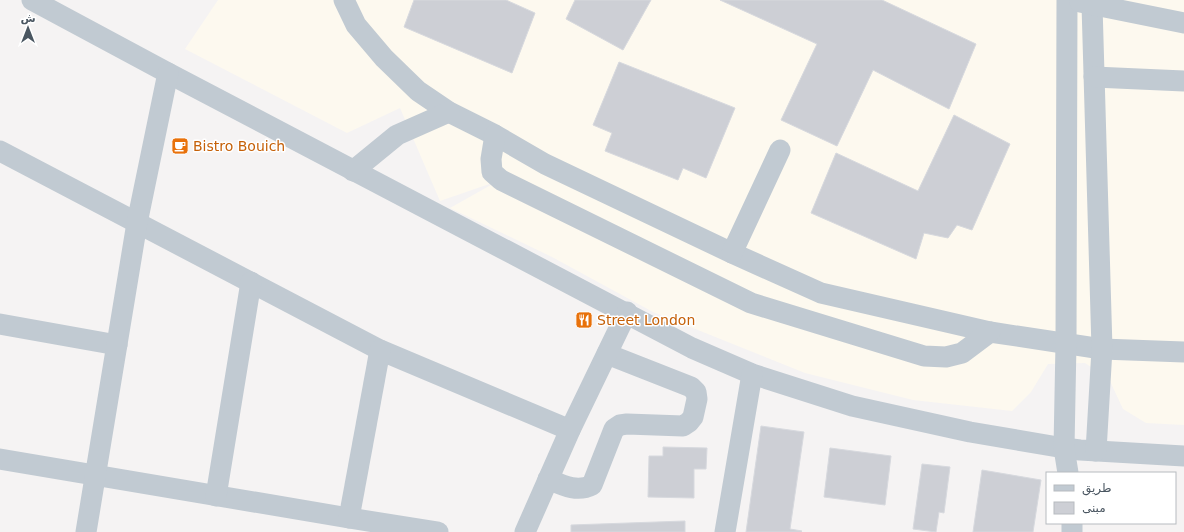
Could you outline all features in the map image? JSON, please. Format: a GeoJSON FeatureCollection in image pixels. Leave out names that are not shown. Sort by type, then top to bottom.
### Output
{"type":"FeatureCollection","features":[{"type":"Feature","properties":{"kind":"street"},"geometry":{"type":"LineString","coordinates":[[32,0],[168,73],[627,312],[692,348],[752,374],[852,406],[970,432],[1064,448],[1184,456]]}},
{"type":"Feature","properties":{"kind":"street"},"geometry":{"type":"LineString","coordinates":[[1067,0],[1066,344],[1064,448],[1068,472]]}},
{"type":"Feature","properties":{"kind":"street"},"geometry":{"type":"LineString","coordinates":[[343,1],[356,24],[384,58],[418,91],[449,112],[495,135],[545,164],[732,253],[821,293],[990,332],[1102,349],[1184,352]]}},
{"type":"Feature","properties":{"kind":"street"},"geometry":{"type":"LineString","coordinates":[[1096,451],[1102,349],[1094,77],[1087,2],[1184,23]]}},
{"type":"Feature","properties":{"kind":"street"},"geometry":{"type":"LineString","coordinates":[[86,532],[137,223],[168,73]]}},
{"type":"Feature","properties":{"kind":"street"},"geometry":{"type":"LineString","coordinates":[[1094,77],[1184,81]]}},
{"type":"Feature","properties":{"kind":"street"},"geometry":{"type":"LineString","coordinates":[[353,170],[397,135],[449,112]]}},
{"type":"Feature","properties":{"kind":"street"},"geometry":{"type":"LineString","coordinates":[[495,135],[491,159],[492,172],[501,180],[751,303],[924,356],[946,357],[962,353],[990,332]]}},
{"type":"Feature","properties":{"kind":"street"},"geometry":{"type":"LineString","coordinates":[[732,253],[780,150]]}},
{"type":"Feature","properties":{"kind":"street"},"geometry":{"type":"LineString","coordinates":[[0,151],[380,350],[570,430]]}},
{"type":"Feature","properties":{"kind":"street"},"geometry":{"type":"LineString","coordinates":[[216,496],[250,282]]}},
{"type":"Feature","properties":{"kind":"street"},"geometry":{"type":"LineString","coordinates":[[525,532],[570,430],[627,312]]}},
{"type":"Feature","properties":{"kind":"street"},"geometry":{"type":"LineString","coordinates":[[0,324],[117,345]]}},
{"type":"Feature","properties":{"kind":"street"},"geometry":{"type":"LineString","coordinates":[[349,518],[380,350]]}},
{"type":"Feature","properties":{"kind":"street"},"geometry":{"type":"LineString","coordinates":[[548,479],[568,488],[585,489],[592,485],[614,430],[620,425],[683,426],[693,417],[697,399],[696,392],[690,387],[607,354]]}},
{"type":"Feature","properties":{"kind":"street"},"geometry":{"type":"LineString","coordinates":[[725,532],[752,374]]}},
{"type":"Feature","properties":{"kind":"street"},"geometry":{"type":"LineString","coordinates":[[0,459],[438,532]]}},
{"type":"Feature","properties":{"kind":"shaded area"},"geometry":{"type":"Polygon","coordinates":[[[218,0],[1184,0],[1184,425],[1146,423],[1123,409],[1109,379],[1085,363],[1048,364],[1031,392],[1012,411],[913,400],[805,373],[653,312],[552,257],[450,208],[498,181],[440,201],[400,108],[347,133],[185,49],[218,0]]]}},
{"type":"Feature","properties":{"kind":"building"},"geometry":{"type":"Polygon","coordinates":[[[414,0],[506,0],[535,13],[512,73],[404,27],[414,0]]]}},
{"type":"Feature","properties":{"kind":"building"},"geometry":{"type":"Polygon","coordinates":[[[575,0],[651,0],[623,50],[566,19],[575,0]]]}},
{"type":"Feature","properties":{"kind":"building"},"geometry":{"type":"Polygon","coordinates":[[[720,0],[882,0],[976,44],[949,109],[873,70],[837,146],[781,120],[817,44],[720,0]]]}},
{"type":"Feature","properties":{"kind":"building"},"geometry":{"type":"Polygon","coordinates":[[[619,62],[735,108],[706,178],[683,168],[678,180],[605,151],[612,133],[593,125],[619,62]]]}},
{"type":"Feature","properties":{"kind":"building"},"geometry":{"type":"Polygon","coordinates":[[[954,115],[1010,144],[972,230],[957,225],[948,238],[924,233],[916,259],[811,213],[836,153],[918,191],[954,115]]]}},
{"type":"Feature","properties":{"kind":"building"},"geometry":{"type":"Polygon","coordinates":[[[761,426],[804,432],[790,529],[802,531],[801,532],[746,532],[761,426]]]}},
{"type":"Feature","properties":{"kind":"building"},"geometry":{"type":"Polygon","coordinates":[[[663,447],[707,448],[706,469],[694,469],[694,498],[648,497],[649,456],[663,456],[663,447]]]}},
{"type":"Feature","properties":{"kind":"building"},"geometry":{"type":"Polygon","coordinates":[[[830,448],[891,456],[885,505],[824,497],[830,448]]]}},
{"type":"Feature","properties":{"kind":"building"},"geometry":{"type":"Polygon","coordinates":[[[922,464],[950,467],[944,513],[939,512],[936,532],[913,529],[922,464]]]}},
{"type":"Feature","properties":{"kind":"building"},"geometry":{"type":"Polygon","coordinates":[[[982,470],[1041,480],[1033,532],[973,532],[982,470]]]}},
{"type":"Feature","properties":{"kind":"building"},"geometry":{"type":"Polygon","coordinates":[[[685,521],[685,532],[571,532],[571,525],[685,521]]]}},
{"type":"Feature","properties":{"kind":"place","name":"Bistro Bouich"},"geometry":{"type":"Point","coordinates":[180,146]}},
{"type":"Feature","properties":{"kind":"place","name":"Street London"},"geometry":{"type":"Point","coordinates":[584,320]}}]}
